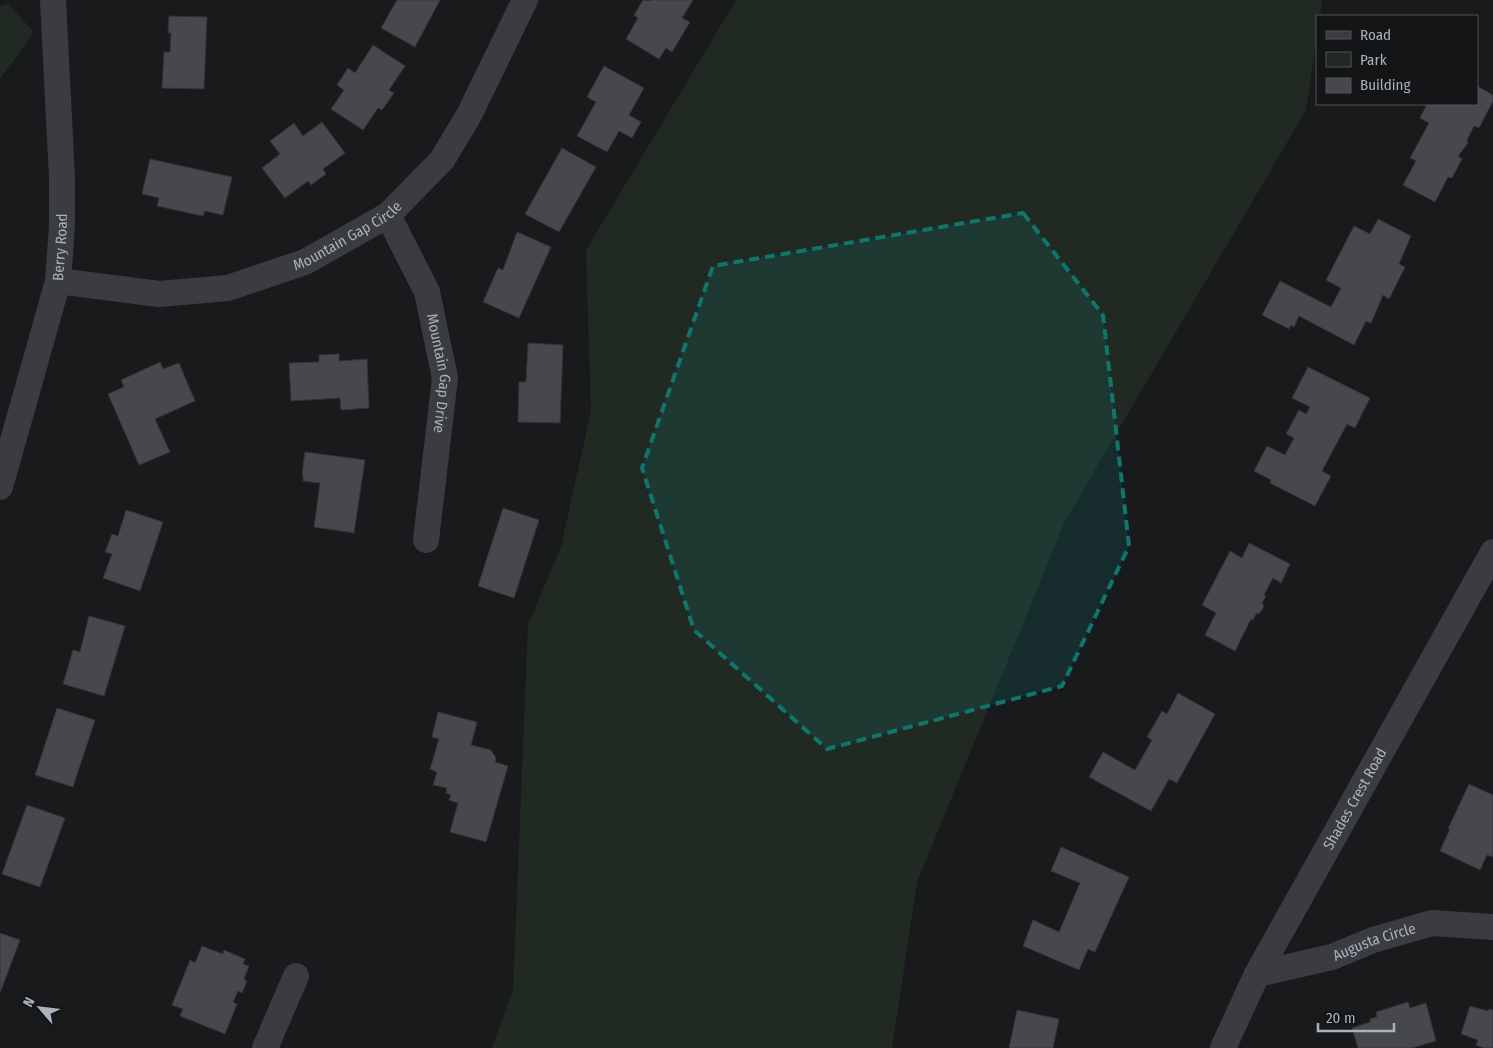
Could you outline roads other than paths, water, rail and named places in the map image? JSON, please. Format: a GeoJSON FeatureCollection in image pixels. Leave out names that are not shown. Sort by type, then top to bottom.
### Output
{"type":"FeatureCollection","features":[{"type":"Feature","properties":{"kind":"street","name":"Berry Road"},"geometry":{"type":"LineString","coordinates":[[0,487],[58,281],[62,226],[62,177],[54,0]]}},
{"type":"Feature","properties":{"kind":"street","name":"Mountain Gap Circle"},"geometry":{"type":"LineString","coordinates":[[58,281],[159,294],[228,288],[305,262],[388,215],[442,160],[470,115],[525,0]]}},
{"type":"Feature","properties":{"kind":"street","name":"Mountain Gap Drive"},"geometry":{"type":"LineString","coordinates":[[388,215],[427,292],[445,378],[426,540]]}},
{"type":"Feature","properties":{"kind":"street","name":"Shades Crest Road"},"geometry":{"type":"LineString","coordinates":[[1223,1048],[1258,974],[1493,552]]}},
{"type":"Feature","properties":{"kind":"street","name":"Augusta Circle"},"geometry":{"type":"LineString","coordinates":[[1258,974],[1332,957],[1373,940],[1432,923],[1493,927]]}},
{"type":"Feature","properties":{"kind":"street"},"geometry":{"type":"LineString","coordinates":[[265,1048],[296,976]]}}]}
